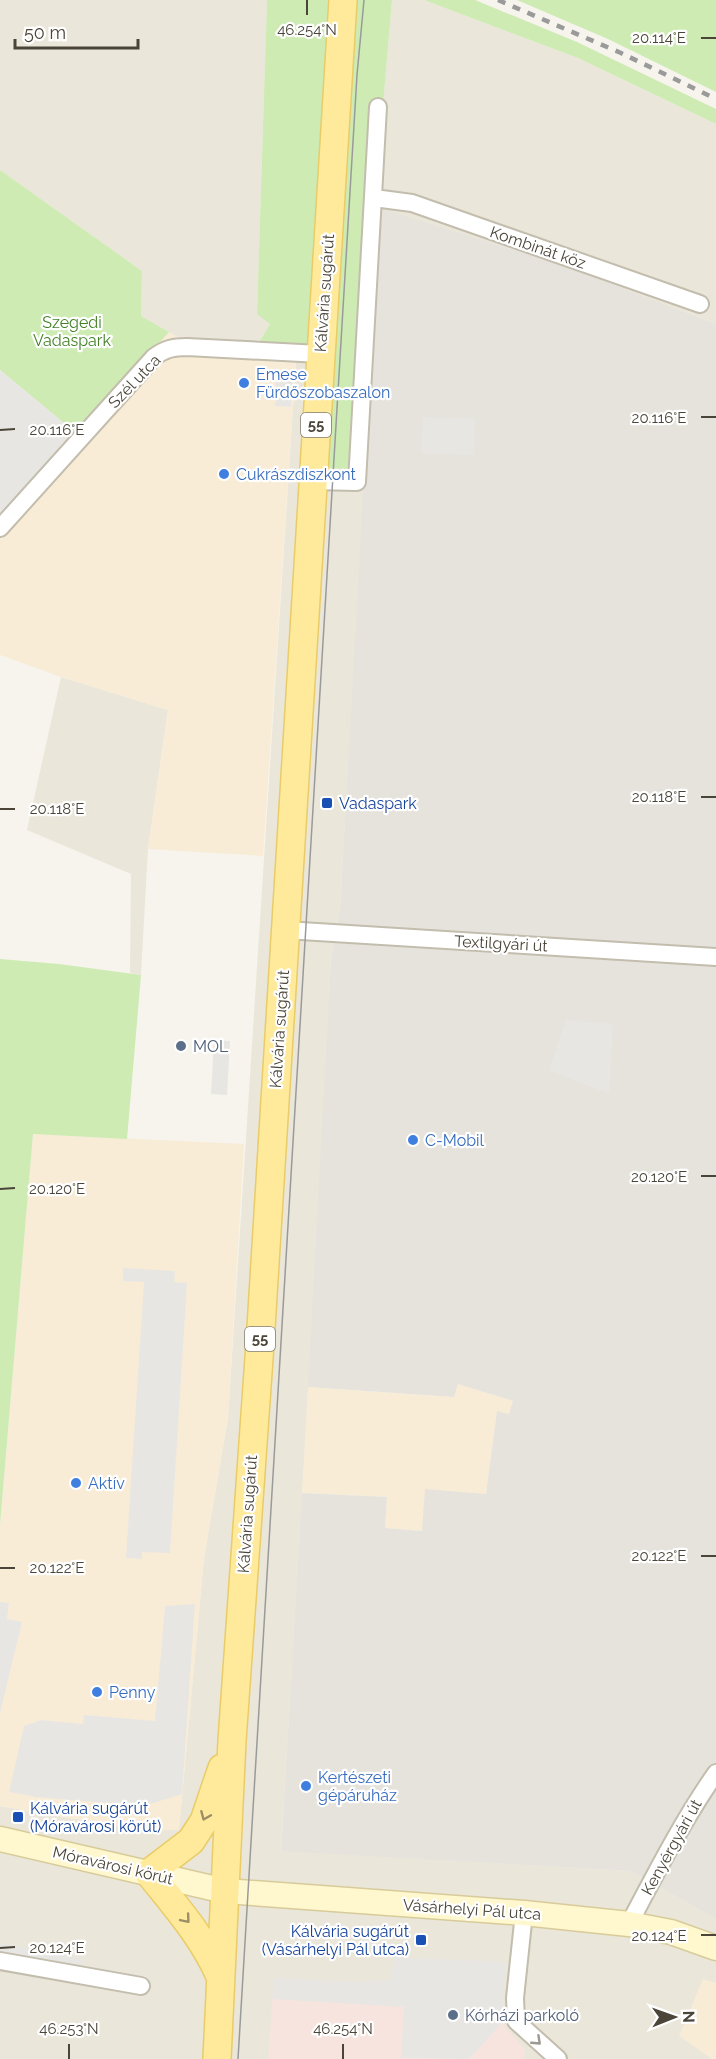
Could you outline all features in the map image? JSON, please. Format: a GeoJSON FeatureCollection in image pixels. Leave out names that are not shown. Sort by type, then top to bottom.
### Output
{"type":"FeatureCollection","features":[{"type":"Feature","properties":{"kind":"main road","name":"Kálvária sugárút"},"geometry":{"type":"LineString","coordinates":[[217,2059],[232,1741],[259,1356],[343,0]]}},
{"type":"Feature","properties":{"kind":"main road"},"geometry":{"type":"LineString","coordinates":[[221,1980],[211,1954],[196,1930],[149,1873],[190,1841],[204,1821],[232,1741]]}},
{"type":"Feature","properties":{"kind":"main road","name":"Móravárosi körút"},"geometry":{"type":"LineString","coordinates":[[0,1839],[225,1891]]}},
{"type":"Feature","properties":{"kind":"main road","name":"Vásárhelyi Pál utca"},"geometry":{"type":"LineString","coordinates":[[225,1891],[524,1913],[629,1924],[671,1932],[716,1948]]}},
{"type":"Feature","properties":{"kind":"street"},"geometry":{"type":"LineString","coordinates":[[313,481],[357,482],[378,107]]}},
{"type":"Feature","properties":{"kind":"street","name":"Kombinát köz"},"geometry":{"type":"LineString","coordinates":[[374,198],[412,203],[700,304]]}},
{"type":"Feature","properties":{"kind":"street","name":"Szél utca"},"geometry":{"type":"LineString","coordinates":[[0,528],[154,357],[165,350],[173,347],[187,347],[320,354]]}},
{"type":"Feature","properties":{"kind":"street","name":"Textilgyári út"},"geometry":{"type":"LineString","coordinates":[[285,930],[716,957]]}},
{"type":"Feature","properties":{"kind":"street","name":"Kenyérgyári út"},"geometry":{"type":"LineString","coordinates":[[629,1924],[685,1822],[716,1773]]}},
{"type":"Feature","properties":{"kind":"street"},"geometry":{"type":"LineString","coordinates":[[524,1913],[516,2021],[558,2059]]}},
{"type":"Feature","properties":{"kind":"street"},"geometry":{"type":"LineString","coordinates":[[0,1961],[141,1986]]}},
{"type":"Feature","properties":{"kind":"shaded area"},"geometry":{"type":"Polygon","coordinates":[[[0,0],[267,0],[257,313],[270,324],[258,344],[188,343],[141,316],[142,271],[0,170],[0,0]]]}},
{"type":"Feature","properties":{"kind":"shaded area"},"geometry":{"type":"Polygon","coordinates":[[[392,0],[424,0],[578,58],[716,124],[716,324],[560,264],[380,209],[340,908],[331,959],[321,1181],[281,1850],[630,1871],[716,1919],[716,2059],[0,2059],[0,1806],[141,1830],[179,1829],[204,1558],[228,1418],[297,346],[335,347],[328,468],[383,104],[392,0]]]}},
{"type":"Feature","properties":{"kind":"shaded area"},"geometry":{"type":"Polygon","coordinates":[[[379,208],[560,264],[716,324],[716,1919],[630,1871],[281,1851],[302,1493],[387,1497],[385,1528],[422,1531],[425,1489],[486,1494],[497,1411],[509,1414],[513,1401],[458,1384],[454,1397],[308,1387],[331,959],[340,908],[379,208]]]}},
{"type":"Feature","properties":{"kind":"shaded area"},"geometry":{"type":"Polygon","coordinates":[[[169,332],[188,343],[297,346],[263,856],[148,849],[168,710],[61,677],[0,655],[0,515],[169,332]]]}},
{"type":"Feature","properties":{"kind":"shaded area"},"geometry":{"type":"Polygon","coordinates":[[[0,370],[77,434],[0,515],[0,370]]]}},
{"type":"Feature","properties":{"kind":"shaded area"},"geometry":{"type":"Polygon","coordinates":[[[276,373],[293,374],[291,407],[275,406],[276,373]]]}},
{"type":"Feature","properties":{"kind":"shaded area"},"geometry":{"type":"Polygon","coordinates":[[[423,417],[475,419],[474,455],[421,453],[423,417]]]}},
{"type":"Feature","properties":{"kind":"shaded area"},"geometry":{"type":"Polygon","coordinates":[[[61,677],[168,710],[148,849],[141,975],[130,973],[131,874],[27,830],[61,677]]]}},
{"type":"Feature","properties":{"kind":"shaded area"},"geometry":{"type":"Polygon","coordinates":[[[566,1020],[613,1024],[609,1093],[549,1071],[566,1020]]]}},
{"type":"Feature","properties":{"kind":"shaded area"},"geometry":{"type":"Polygon","coordinates":[[[214,1040],[230,1041],[227,1095],[211,1094],[214,1040]]]}},
{"type":"Feature","properties":{"kind":"shaded area"},"geometry":{"type":"Polygon","coordinates":[[[33,1134],[244,1144],[228,1418],[204,1558],[179,1830],[141,1830],[0,1806],[0,1525],[33,1134]]]}},
{"type":"Feature","properties":{"kind":"shaded area"},"geometry":{"type":"Polygon","coordinates":[[[123,1268],[175,1271],[174,1282],[187,1283],[170,1553],[142,1552],[142,1559],[126,1558],[144,1282],[123,1281],[123,1268]]]}},
{"type":"Feature","properties":{"kind":"shaded area"},"geometry":{"type":"Polygon","coordinates":[[[458,1384],[514,1401],[509,1414],[497,1412],[486,1495],[422,1531],[385,1528],[387,1497],[302,1493],[308,1387],[453,1397],[458,1384]]]}},
{"type":"Feature","properties":{"kind":"shaded area"},"geometry":{"type":"Polygon","coordinates":[[[0,1602],[9,1603],[7,1619],[22,1622],[0,1713],[0,1602]]]}},
{"type":"Feature","properties":{"kind":"shaded area"},"geometry":{"type":"Polygon","coordinates":[[[195,1604],[182,1794],[144,1806],[36,1797],[9,1792],[24,1726],[41,1720],[83,1724],[84,1715],[155,1721],[165,1606],[195,1604]]]}},
{"type":"Feature","properties":{"kind":"shaded area"},"geometry":{"type":"Polygon","coordinates":[[[0,1943],[83,1959],[81,1971],[0,1955],[0,1943]]]}},
{"type":"Feature","properties":{"kind":"shaded area"},"geometry":{"type":"Polygon","coordinates":[[[394,1957],[506,1962],[502,2023],[525,2050],[524,2059],[268,2059],[274,1978],[358,1982],[391,1979],[394,1957]]]}},
{"type":"Feature","properties":{"kind":"shaded area","name":"Kórházi parkoló"},"geometry":{"type":"Polygon","coordinates":[[[394,1957],[506,1962],[502,2023],[469,2059],[401,2058],[404,2007],[272,1999],[274,1978],[358,1982],[391,1979],[394,1957]]]}},
{"type":"Feature","properties":{"kind":"shaded area"},"geometry":{"type":"Polygon","coordinates":[[[703,1979],[716,1983],[716,2059],[712,2059],[679,2036],[703,1979]]]}},
{"type":"Feature","properties":{"kind":"green space"},"geometry":{"type":"Polygon","coordinates":[[[267,0],[392,0],[352,469],[328,468],[335,347],[258,344],[270,324],[257,314],[267,0]]]}},
{"type":"Feature","properties":{"kind":"green space"},"geometry":{"type":"Polygon","coordinates":[[[424,0],[475,0],[577,42],[716,109],[716,124],[578,58],[424,0]]]}},
{"type":"Feature","properties":{"kind":"green space"},"geometry":{"type":"Polygon","coordinates":[[[517,0],[716,0],[716,92],[608,39],[517,0]]]}},
{"type":"Feature","properties":{"kind":"green space","name":"Szegedi Vadaspark"},"geometry":{"type":"Polygon","coordinates":[[[0,170],[142,271],[141,316],[169,332],[77,434],[0,370],[0,170]]]}},
{"type":"Feature","properties":{"kind":"green space"},"geometry":{"type":"Polygon","coordinates":[[[0,959],[141,975],[127,1139],[33,1134],[0,1525],[0,959]]]}},
{"type":"Feature","properties":{"kind":"tram line"},"geometry":{"type":"LineString","coordinates":[[238,2059],[357,75],[364,0]]}},
{"type":"Feature","properties":{"kind":"railway"},"geometry":{"type":"LineString","coordinates":[[498,0],[621,53],[716,99]]}},
{"type":"Feature","properties":{"kind":"place","name":"Emese Fürdőszobaszalon"},"geometry":{"type":"Point","coordinates":[244,383]}},
{"type":"Feature","properties":{"kind":"place","name":"Cukrászdiszkont"},"geometry":{"type":"Point","coordinates":[224,474]}},
{"type":"Feature","properties":{"kind":"place","name":"Vadaspark"},"geometry":{"type":"Point","coordinates":[327,803]}},
{"type":"Feature","properties":{"kind":"place","name":"MOL"},"geometry":{"type":"Point","coordinates":[181,1046]}},
{"type":"Feature","properties":{"kind":"place","name":"C-Mobil"},"geometry":{"type":"Point","coordinates":[413,1140]}},
{"type":"Feature","properties":{"kind":"place","name":"Aktív"},"geometry":{"type":"Point","coordinates":[76,1483]}},
{"type":"Feature","properties":{"kind":"place","name":"Penny"},"geometry":{"type":"Point","coordinates":[97,1692]}},
{"type":"Feature","properties":{"kind":"place","name":"Kertészeti gépáruház"},"geometry":{"type":"Point","coordinates":[306,1786]}},
{"type":"Feature","properties":{"kind":"place","name":"Kálvária sugárút (Móravárosi körút)"},"geometry":{"type":"Point","coordinates":[18,1817]}},
{"type":"Feature","properties":{"kind":"place","name":"Kálvária sugárút (Vásárhelyi Pál utca)"},"geometry":{"type":"Point","coordinates":[421,1940]}},
{"type":"Feature","properties":{"kind":"place","name":"Kórházi parkoló"},"geometry":{"type":"Point","coordinates":[453,2015]}}]}
